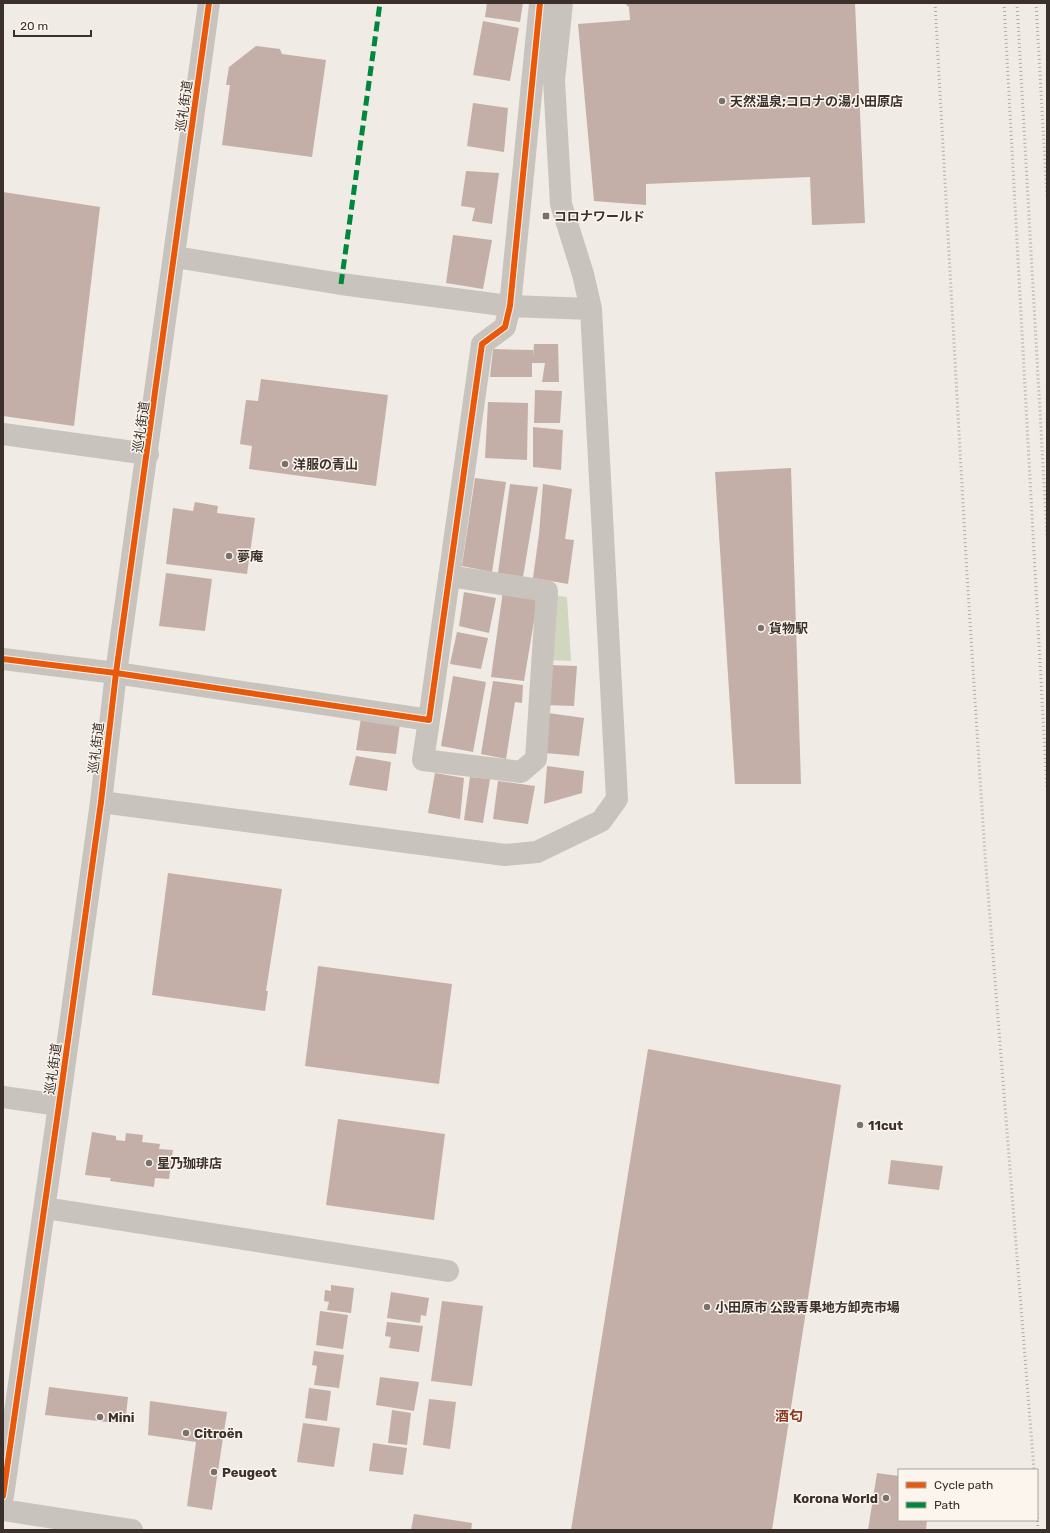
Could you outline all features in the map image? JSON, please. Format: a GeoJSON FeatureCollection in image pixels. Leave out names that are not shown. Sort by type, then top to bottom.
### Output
{"type":"FeatureCollection","features":[{"type":"Feature","properties":{"kind":"street","name":"巡礼街道"},"geometry":{"type":"LineString","coordinates":[[3,1496],[45,1208],[101,802],[116,673],[148,454],[209,3]]}},
{"type":"Feature","properties":{"kind":"street"},"geometry":{"type":"LineString","coordinates":[[449,576],[547,591],[536,759],[521,772],[423,760],[429,720],[449,576],[482,344],[505,327],[510,306],[540,3]]}},
{"type":"Feature","properties":{"kind":"street"},"geometry":{"type":"LineString","coordinates":[[101,802],[506,855],[537,852],[601,821],[618,799],[591,309],[583,274],[560,204],[554,80],[562,3]]}},
{"type":"Feature","properties":{"kind":"street"},"geometry":{"type":"LineString","coordinates":[[175,256],[341,284],[510,306],[591,309]]}},
{"type":"Feature","properties":{"kind":"street"},"geometry":{"type":"LineString","coordinates":[[3,434],[148,454]]}},
{"type":"Feature","properties":{"kind":"street"},"geometry":{"type":"LineString","coordinates":[[3,659],[116,673],[429,720]]}},
{"type":"Feature","properties":{"kind":"street"},"geometry":{"type":"LineString","coordinates":[[3,1097],[59,1105]]}},
{"type":"Feature","properties":{"kind":"street"},"geometry":{"type":"LineString","coordinates":[[45,1208],[448,1270]]}},
{"type":"Feature","properties":{"kind":"street"},"geometry":{"type":"LineString","coordinates":[[3,1510],[132,1530]]}},
{"type":"Feature","properties":{"kind":"green space"},"geometry":{"type":"Polygon","coordinates":[[[551,595],[567,597],[571,661],[549,660],[551,595]]]}},
{"type":"Feature","properties":{"kind":"building"},"geometry":{"type":"Polygon","coordinates":[[[487,3],[523,3],[520,22],[485,17],[487,3]]]}},
{"type":"Feature","properties":{"kind":"building","name":"天然温泉;コロナの湯小田原店"},"geometry":{"type":"Polygon","coordinates":[[[624,3],[855,3],[865,223],[812,225],[810,177],[646,184],[646,205],[594,201],[578,24],[630,20],[629,7],[624,3]]]}},
{"type":"Feature","properties":{"kind":"building"},"geometry":{"type":"Polygon","coordinates":[[[483,21],[519,28],[510,81],[473,75],[483,21]]]}},
{"type":"Feature","properties":{"kind":"building"},"geometry":{"type":"Polygon","coordinates":[[[256,46],[280,49],[282,54],[326,60],[312,157],[222,145],[230,85],[226,85],[229,67],[256,46]]]}},
{"type":"Feature","properties":{"kind":"building"},"geometry":{"type":"Polygon","coordinates":[[[473,103],[508,108],[504,152],[467,146],[473,103]]]}},
{"type":"Feature","properties":{"kind":"building"},"geometry":{"type":"Polygon","coordinates":[[[466,171],[499,173],[492,224],[472,221],[475,208],[461,206],[466,171]]]}},
{"type":"Feature","properties":{"kind":"building"},"geometry":{"type":"Polygon","coordinates":[[[3,192],[100,207],[74,426],[3,416],[3,192]]]}},
{"type":"Feature","properties":{"kind":"building"},"geometry":{"type":"Polygon","coordinates":[[[453,235],[492,240],[483,289],[446,283],[453,235]]]}},
{"type":"Feature","properties":{"kind":"building"},"geometry":{"type":"Polygon","coordinates":[[[534,344],[558,344],[559,382],[542,382],[545,363],[532,363],[532,377],[490,377],[493,349],[533,350],[533,357],[534,344]]]}},
{"type":"Feature","properties":{"kind":"building"},"geometry":{"type":"Polygon","coordinates":[[[261,379],[388,395],[376,486],[249,469],[252,446],[240,444],[246,400],[258,401],[261,379]]]}},
{"type":"Feature","properties":{"kind":"building"},"geometry":{"type":"Polygon","coordinates":[[[535,390],[562,391],[560,423],[534,423],[535,390]]]}},
{"type":"Feature","properties":{"kind":"building"},"geometry":{"type":"Polygon","coordinates":[[[488,402],[528,403],[527,460],[485,458],[488,402]]]}},
{"type":"Feature","properties":{"kind":"building"},"geometry":{"type":"Polygon","coordinates":[[[533,427],[563,430],[561,470],[533,467],[533,427]]]}},
{"type":"Feature","properties":{"kind":"building","name":"貨物駅"},"geometry":{"type":"Polygon","coordinates":[[[791,468],[801,784],[735,784],[715,472],[791,468]]]}},
{"type":"Feature","properties":{"kind":"building"},"geometry":{"type":"Polygon","coordinates":[[[475,478],[506,482],[492,572],[462,566],[475,478]]]}},
{"type":"Feature","properties":{"kind":"building"},"geometry":{"type":"Polygon","coordinates":[[[510,484],[538,487],[523,577],[498,573],[510,484]]]}},
{"type":"Feature","properties":{"kind":"building"},"geometry":{"type":"Polygon","coordinates":[[[543,484],[572,489],[565,539],[574,540],[568,584],[533,578],[539,534],[543,484]]]}},
{"type":"Feature","properties":{"kind":"building"},"geometry":{"type":"Polygon","coordinates":[[[195,502],[218,506],[217,513],[255,518],[247,574],[166,564],[173,508],[193,511],[195,502]]]}},
{"type":"Feature","properties":{"kind":"building"},"geometry":{"type":"Polygon","coordinates":[[[166,573],[212,579],[205,631],[159,626],[166,573]]]}},
{"type":"Feature","properties":{"kind":"building"},"geometry":{"type":"Polygon","coordinates":[[[503,591],[538,597],[524,681],[491,677],[503,591]]]}},
{"type":"Feature","properties":{"kind":"building"},"geometry":{"type":"Polygon","coordinates":[[[464,592],[496,598],[489,633],[459,626],[464,592]]]}},
{"type":"Feature","properties":{"kind":"building"},"geometry":{"type":"Polygon","coordinates":[[[457,632],[488,638],[481,669],[450,664],[457,632]]]}},
{"type":"Feature","properties":{"kind":"building"},"geometry":{"type":"Polygon","coordinates":[[[549,665],[577,666],[574,706],[546,705],[549,665]]]}},
{"type":"Feature","properties":{"kind":"building"},"geometry":{"type":"Polygon","coordinates":[[[453,676],[486,682],[473,752],[441,746],[453,676]]]}},
{"type":"Feature","properties":{"kind":"building"},"geometry":{"type":"Polygon","coordinates":[[[493,681],[523,685],[522,703],[515,702],[506,759],[481,754],[493,681]]]}},
{"type":"Feature","properties":{"kind":"building"},"geometry":{"type":"Polygon","coordinates":[[[548,713],[584,718],[579,756],[545,753],[548,713]]]}},
{"type":"Feature","properties":{"kind":"building"},"geometry":{"type":"Polygon","coordinates":[[[361,718],[400,723],[396,754],[356,750],[361,718]]]}},
{"type":"Feature","properties":{"kind":"building"},"geometry":{"type":"Polygon","coordinates":[[[356,756],[391,762],[387,791],[349,785],[356,756]]]}},
{"type":"Feature","properties":{"kind":"building"},"geometry":{"type":"Polygon","coordinates":[[[547,766],[584,771],[582,793],[544,804],[547,766]]]}},
{"type":"Feature","properties":{"kind":"building"},"geometry":{"type":"Polygon","coordinates":[[[435,773],[464,778],[460,819],[428,813],[435,773]]]}},
{"type":"Feature","properties":{"kind":"building"},"geometry":{"type":"Polygon","coordinates":[[[470,777],[490,779],[483,823],[464,820],[470,777]]]}},
{"type":"Feature","properties":{"kind":"building"},"geometry":{"type":"Polygon","coordinates":[[[498,781],[535,786],[528,824],[493,819],[498,781]]]}},
{"type":"Feature","properties":{"kind":"building"},"geometry":{"type":"Polygon","coordinates":[[[168,873],[282,889],[266,991],[268,991],[265,1011],[152,995],[168,873]]]}},
{"type":"Feature","properties":{"kind":"building"},"geometry":{"type":"Polygon","coordinates":[[[318,966],[452,984],[439,1084],[305,1066],[318,966]]]}},
{"type":"Feature","properties":{"kind":"building","name":"小田原市 公設青果地方卸売市場"},"geometry":{"type":"Polygon","coordinates":[[[648,1049],[841,1085],[772,1530],[571,1530],[648,1049]]]}},
{"type":"Feature","properties":{"kind":"building"},"geometry":{"type":"Polygon","coordinates":[[[338,1119],[445,1134],[434,1220],[326,1205],[338,1119]]]}},
{"type":"Feature","properties":{"kind":"building"},"geometry":{"type":"Polygon","coordinates":[[[92,1132],[116,1136],[116,1140],[125,1141],[126,1133],[143,1135],[142,1142],[160,1144],[159,1149],[173,1150],[169,1179],[155,1178],[154,1187],[110,1181],[111,1178],[85,1175],[92,1132]]]}},
{"type":"Feature","properties":{"kind":"building"},"geometry":{"type":"Polygon","coordinates":[[[891,1160],[943,1166],[939,1190],[888,1184],[891,1160]]]}},
{"type":"Feature","properties":{"kind":"building"},"geometry":{"type":"Polygon","coordinates":[[[331,1285],[354,1288],[351,1313],[327,1310],[329,1302],[324,1301],[325,1290],[331,1291],[331,1285]]]}},
{"type":"Feature","properties":{"kind":"building"},"geometry":{"type":"Polygon","coordinates":[[[391,1292],[429,1298],[426,1316],[421,1315],[420,1323],[387,1318],[391,1292]]]}},
{"type":"Feature","properties":{"kind":"building"},"geometry":{"type":"Polygon","coordinates":[[[442,1301],[483,1306],[472,1386],[431,1381],[442,1301]]]}},
{"type":"Feature","properties":{"kind":"building"},"geometry":{"type":"Polygon","coordinates":[[[320,1311],[348,1315],[343,1349],[316,1345],[320,1311]]]}},
{"type":"Feature","properties":{"kind":"building"},"geometry":{"type":"Polygon","coordinates":[[[387,1322],[423,1326],[419,1352],[389,1348],[391,1337],[385,1336],[387,1322]]]}},
{"type":"Feature","properties":{"kind":"building"},"geometry":{"type":"Polygon","coordinates":[[[314,1351],[344,1355],[339,1388],[314,1385],[317,1366],[312,1365],[314,1351]]]}},
{"type":"Feature","properties":{"kind":"building"},"geometry":{"type":"Polygon","coordinates":[[[380,1377],[419,1382],[414,1411],[376,1405],[380,1377]]]}},
{"type":"Feature","properties":{"kind":"building"},"geometry":{"type":"Polygon","coordinates":[[[49,1387],[128,1397],[125,1424],[45,1415],[49,1387]]]}},
{"type":"Feature","properties":{"kind":"building"},"geometry":{"type":"Polygon","coordinates":[[[309,1388],[331,1391],[327,1421],[305,1418],[309,1388]]]}},
{"type":"Feature","properties":{"kind":"building"},"geometry":{"type":"Polygon","coordinates":[[[429,1399],[456,1402],[450,1449],[423,1445],[429,1399]]]}},
{"type":"Feature","properties":{"kind":"building"},"geometry":{"type":"Polygon","coordinates":[[[150,1401],[227,1412],[212,1510],[187,1506],[196,1442],[148,1435],[150,1401]]]}},
{"type":"Feature","properties":{"kind":"building"},"geometry":{"type":"Polygon","coordinates":[[[392,1410],[411,1413],[407,1445],[388,1443],[392,1410]]]}},
{"type":"Feature","properties":{"kind":"building"},"geometry":{"type":"Polygon","coordinates":[[[303,1423],[340,1428],[334,1467],[297,1462],[303,1423]]]}},
{"type":"Feature","properties":{"kind":"building"},"geometry":{"type":"Polygon","coordinates":[[[373,1443],[407,1448],[403,1475],[369,1471],[373,1443]]]}},
{"type":"Feature","properties":{"kind":"building","name":"Korona World"},"geometry":{"type":"Polygon","coordinates":[[[877,1473],[898,1476],[898,1521],[927,1521],[926,1530],[868,1530],[877,1473]]]}},
{"type":"Feature","properties":{"kind":"building"},"geometry":{"type":"Polygon","coordinates":[[[414,1514],[472,1523],[471,1530],[411,1530],[414,1514]]]}},
{"type":"Feature","properties":{"kind":"railway"},"geometry":{"type":"LineString","coordinates":[[935,3],[967,575],[985,855],[1034,1469]]}},
{"type":"Feature","properties":{"kind":"railway"},"geometry":{"type":"LineString","coordinates":[[1004,3],[1047,790]]}},
{"type":"Feature","properties":{"kind":"railway"},"geometry":{"type":"LineString","coordinates":[[1017,3],[1047,536]]}},
{"type":"Feature","properties":{"kind":"railway"},"geometry":{"type":"LineString","coordinates":[[1036,3],[1047,198]]}},
{"type":"Feature","properties":{"kind":"railway"},"geometry":{"type":"LineString","coordinates":[[1037,1521],[1038,1530]]}},
{"type":"Feature","properties":{"kind":"marked path"},"geometry":{"type":"LineString","coordinates":[[341,284],[380,3]]}},
{"type":"Feature","properties":{"kind":"cycle path"},"geometry":{"type":"LineString","coordinates":[[3,1496],[101,802],[116,673],[209,3]]}},
{"type":"Feature","properties":{"kind":"cycle path"},"geometry":{"type":"LineString","coordinates":[[3,659],[116,673],[429,720],[482,344],[505,327],[510,306],[540,3]]}},
{"type":"Feature","properties":{"kind":"place","name":"天然温泉;コロナの湯小田原店"},"geometry":{"type":"Point","coordinates":[722,101]}},
{"type":"Feature","properties":{"kind":"place","name":"コロナワールド"},"geometry":{"type":"Point","coordinates":[546,216]}},
{"type":"Feature","properties":{"kind":"place","name":"洋服の青山"},"geometry":{"type":"Point","coordinates":[285,464]}},
{"type":"Feature","properties":{"kind":"place","name":"夢庵"},"geometry":{"type":"Point","coordinates":[229,556]}},
{"type":"Feature","properties":{"kind":"place","name":"貨物駅"},"geometry":{"type":"Point","coordinates":[761,628]}},
{"type":"Feature","properties":{"kind":"place","name":"11cut"},"geometry":{"type":"Point","coordinates":[860,1125]}},
{"type":"Feature","properties":{"kind":"place","name":"星乃珈琲店"},"geometry":{"type":"Point","coordinates":[149,1163]}},
{"type":"Feature","properties":{"kind":"place","name":"小田原市 公設青果地方卸売市場"},"geometry":{"type":"Point","coordinates":[707,1307]}},
{"type":"Feature","properties":{"kind":"place","name":"Mini"},"geometry":{"type":"Point","coordinates":[100,1417]}},
{"type":"Feature","properties":{"kind":"place","name":"Citroën"},"geometry":{"type":"Point","coordinates":[186,1433]}},
{"type":"Feature","properties":{"kind":"place","name":"Peugeot"},"geometry":{"type":"Point","coordinates":[214,1472]}},
{"type":"Feature","properties":{"kind":"place","name":"Korona World"},"geometry":{"type":"Point","coordinates":[886,1498]}},
{"type":"Feature","properties":{"kind":"district","name":"酒匂"},"geometry":{"type":"Point","coordinates":[789,1416]}}]}
